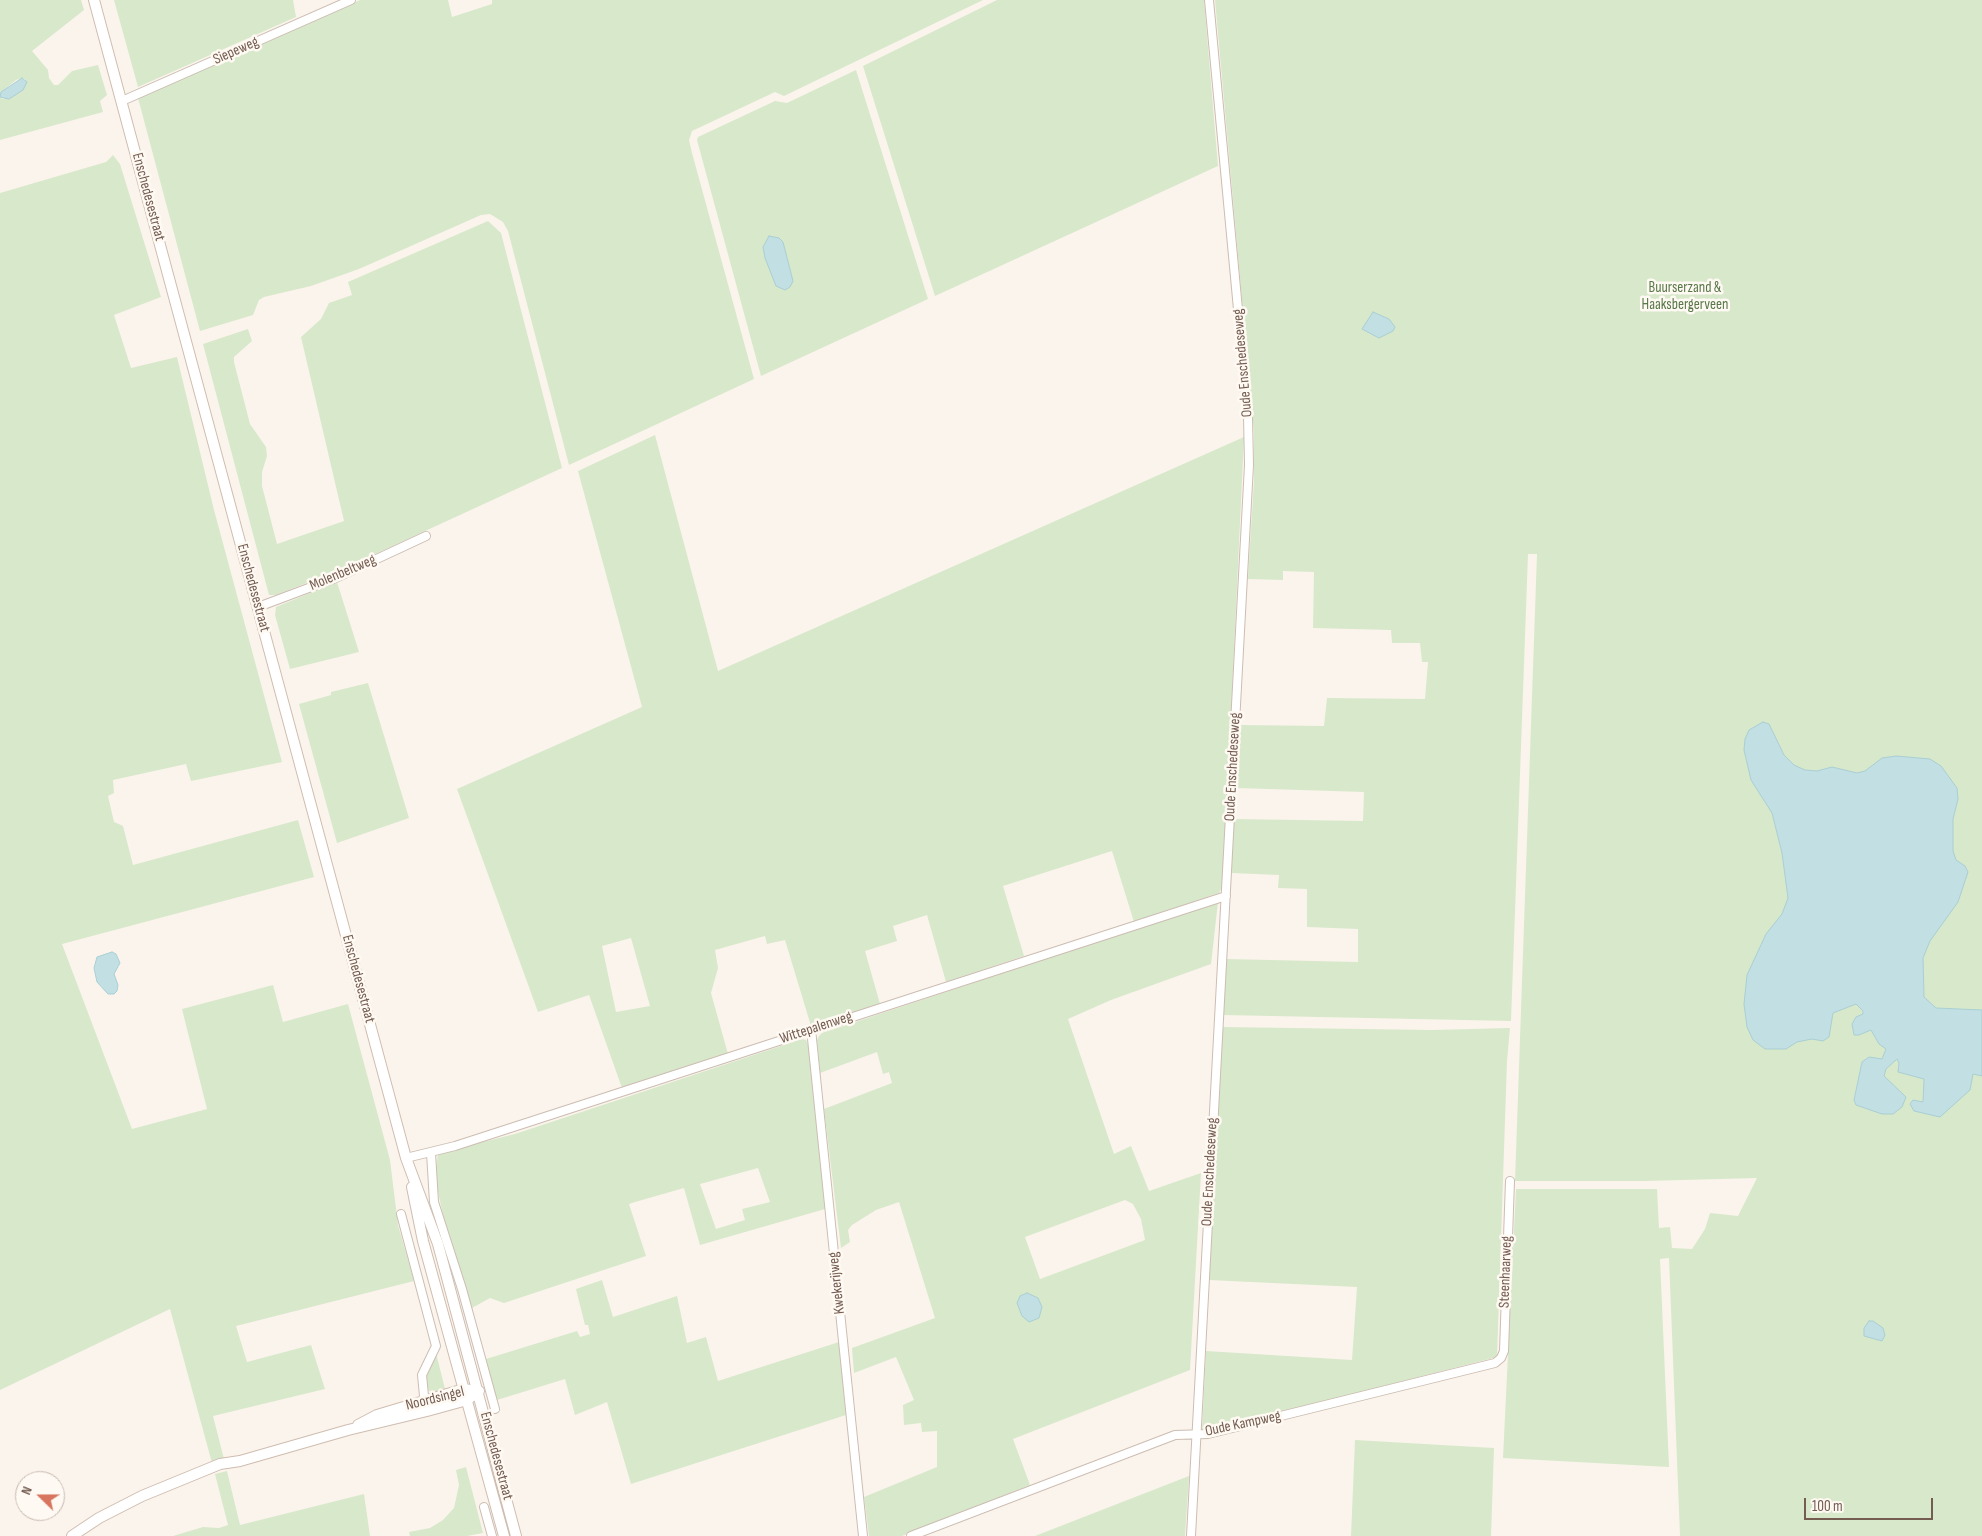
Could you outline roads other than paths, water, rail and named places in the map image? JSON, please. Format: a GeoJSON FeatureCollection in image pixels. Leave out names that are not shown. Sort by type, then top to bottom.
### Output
{"type":"FeatureCollection","features":[{"type":"Feature","properties":{"kind":"street","name":"Enschedesestraat"},"geometry":{"type":"LineString","coordinates":[[94,0],[406,1158],[438,1244],[479,1391],[516,1536]]}},
{"type":"Feature","properties":{"kind":"street","name":"Siepeweg"},"geometry":{"type":"LineString","coordinates":[[122,101],[351,0]]}},
{"type":"Feature","properties":{"kind":"street","name":"Oude Enschedeseweg"},"geometry":{"type":"LineString","coordinates":[[1191,1536],[1195,1434],[1249,465],[1248,416],[1209,0]]}},
{"type":"Feature","properties":{"kind":"street","name":"Molenbeltweg"},"geometry":{"type":"LineString","coordinates":[[258,607],[338,578],[426,536]]}},
{"type":"Feature","properties":{"kind":"street","name":"Wittepalenweg"},"geometry":{"type":"LineString","coordinates":[[406,1158],[431,1153],[1226,896]]}},
{"type":"Feature","properties":{"kind":"street","name":"Kwekerijweg"},"geometry":{"type":"LineString","coordinates":[[811,1029],[863,1536]]}},
{"type":"Feature","properties":{"kind":"street","name":"Enschedesestraat"},"geometry":{"type":"LineString","coordinates":[[431,1153],[434,1202],[462,1290],[495,1409]]}},
{"type":"Feature","properties":{"kind":"street","name":"Enschedesestraat"},"geometry":{"type":"LineString","coordinates":[[412,1176],[416,1215],[504,1536]]}},
{"type":"Feature","properties":{"kind":"street","name":"Steenhaarweg"},"geometry":{"type":"LineString","coordinates":[[1498,1361],[1504,1351],[1510,1181]]}},
{"type":"Feature","properties":{"kind":"street"},"geometry":{"type":"LineString","coordinates":[[402,1214],[436,1346],[422,1375],[426,1406]]}},
{"type":"Feature","properties":{"kind":"street","name":"Oude Kampweg"},"geometry":{"type":"LineString","coordinates":[[911,1536],[1175,1435],[1208,1434],[1498,1361]]}},
{"type":"Feature","properties":{"kind":"street","name":"Noordsingel"},"geometry":{"type":"LineString","coordinates":[[72,1536],[99,1518],[142,1496],[205,1472],[220,1464],[240,1461],[479,1391]]}},
{"type":"Feature","properties":{"kind":"street","name":"Enschedesestraat"},"geometry":{"type":"LineString","coordinates":[[484,1507],[492,1536]]}},
{"type":"Feature","properties":{"kind":"water"},"geometry":{"type":"Polygon","coordinates":[[[22,78],[27,82],[23,90],[9,99],[0,97],[1,92],[22,78]]]}},
{"type":"Feature","properties":{"kind":"water"},"geometry":{"type":"Polygon","coordinates":[[[769,236],[779,238],[783,242],[793,281],[790,287],[785,290],[776,286],[765,258],[763,247],[769,236]]]}},
{"type":"Feature","properties":{"kind":"water"},"geometry":{"type":"Polygon","coordinates":[[[1373,312],[1389,319],[1395,327],[1393,331],[1379,338],[1362,329],[1373,312]]]}},
{"type":"Feature","properties":{"kind":"water"},"geometry":{"type":"Polygon","coordinates":[[[1763,722],[1769,724],[1784,755],[1794,765],[1805,770],[1817,771],[1832,767],[1857,773],[1865,771],[1882,758],[1896,756],[1930,759],[1941,766],[1957,788],[1958,799],[1953,819],[1953,851],[1956,860],[1965,866],[1968,872],[1958,902],[1930,941],[1923,958],[1924,997],[1936,1008],[1982,1010],[1982,1076],[1973,1074],[1970,1090],[1940,1117],[1914,1111],[1910,1104],[1913,1100],[1923,1102],[1924,1079],[1898,1072],[1899,1063],[1897,1059],[1886,1069],[1884,1076],[1906,1097],[1902,1107],[1893,1114],[1882,1114],[1856,1105],[1854,1100],[1862,1062],[1869,1057],[1882,1059],[1886,1049],[1879,1044],[1871,1030],[1854,1035],[1852,1024],[1856,1017],[1863,1014],[1863,1011],[1856,1004],[1833,1013],[1829,1037],[1823,1041],[1812,1039],[1797,1042],[1786,1049],[1765,1049],[1753,1040],[1747,1027],[1744,1004],[1747,975],[1766,934],[1782,914],[1788,898],[1782,853],[1772,813],[1751,780],[1744,750],[1745,739],[1749,730],[1763,722]]]}},
{"type":"Feature","properties":{"kind":"water"},"geometry":{"type":"Polygon","coordinates":[[[112,952],[116,954],[120,963],[114,974],[118,985],[117,991],[114,994],[108,994],[97,982],[94,968],[97,957],[112,952]]]}},
{"type":"Feature","properties":{"kind":"water"},"geometry":{"type":"Polygon","coordinates":[[[1027,1293],[1038,1298],[1042,1307],[1039,1318],[1029,1322],[1022,1316],[1017,1303],[1020,1296],[1027,1293]]]}},
{"type":"Feature","properties":{"kind":"water"},"geometry":{"type":"Polygon","coordinates":[[[1869,1321],[1873,1321],[1883,1328],[1885,1335],[1882,1341],[1864,1336],[1864,1328],[1869,1321]]]}},
{"type":"Feature","properties":{"kind":"park label","name":"Buurserzand & Haaksbergerveen"},"geometry":{"type":"Point","coordinates":[1685,296]}}]}
